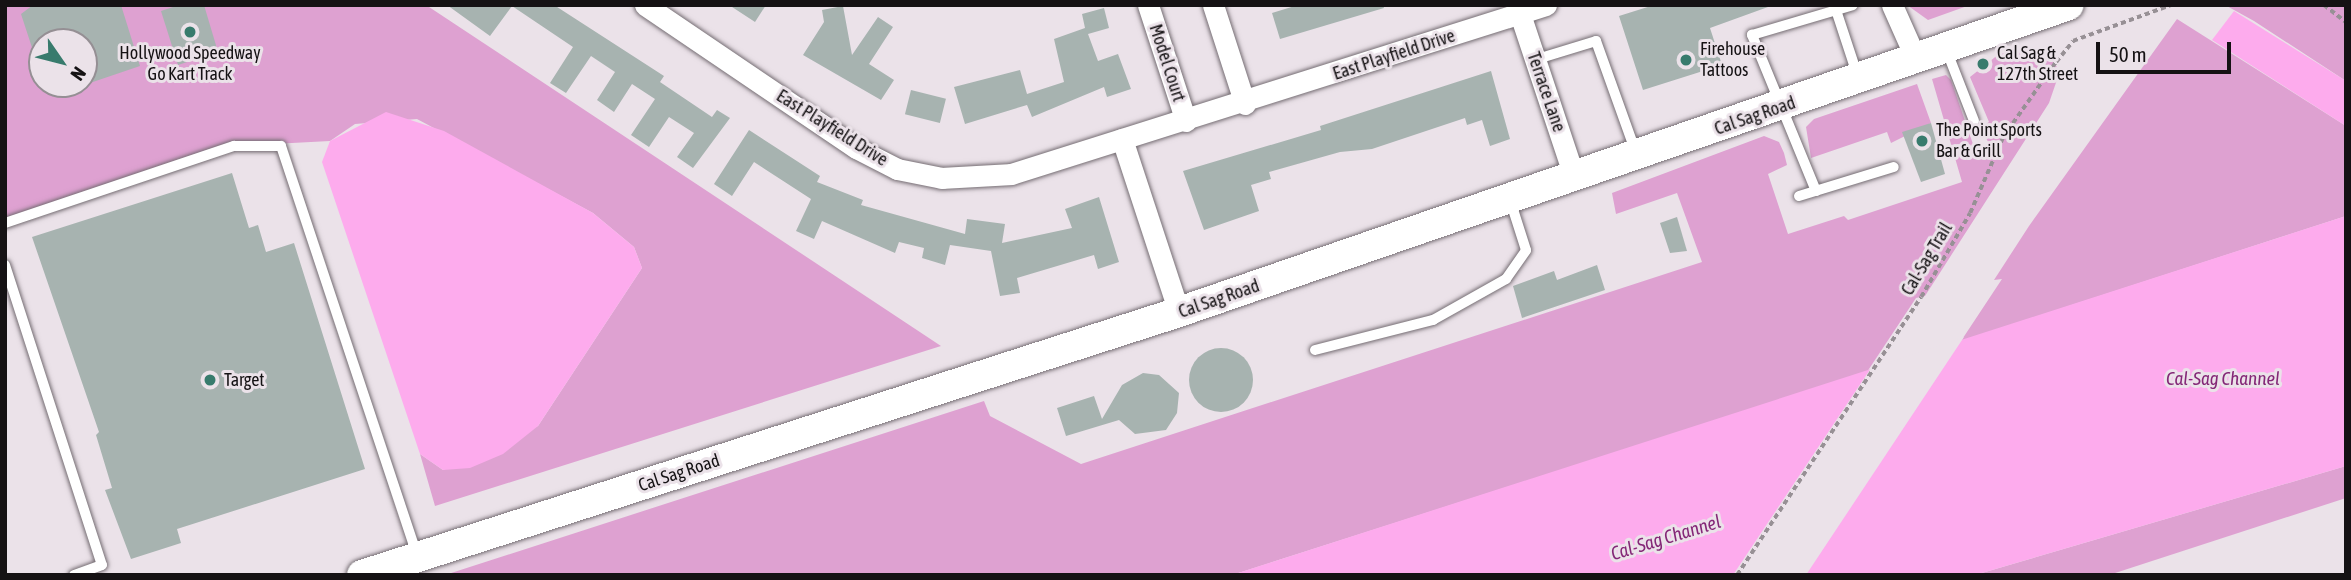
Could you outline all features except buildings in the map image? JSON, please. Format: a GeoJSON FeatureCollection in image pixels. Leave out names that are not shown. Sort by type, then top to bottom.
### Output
{"type":"FeatureCollection","features":[{"type":"Feature","properties":{"kind":"main road","name":"Cal Sag Road"},"geometry":{"type":"LineString","coordinates":[[362,575],[1179,312],[1637,158],[2069,5]]}},
{"type":"Feature","properties":{"kind":"street","name":"East Playfield Drive"},"geometry":{"type":"LineString","coordinates":[[645,5],[670,12],[856,148],[897,169],[942,178],[1011,174],[1245,104],[1518,9],[1546,5]]}},
{"type":"Feature","properties":{"kind":"street","name":"Model Court"},"geometry":{"type":"LineString","coordinates":[[1148,5],[1186,121]]}},
{"type":"Feature","properties":{"kind":"street"},"geometry":{"type":"LineString","coordinates":[[1213,5],[1245,104]]}},
{"type":"Feature","properties":{"kind":"street"},"geometry":{"type":"LineString","coordinates":[[1892,5],[1916,60]]}},
{"type":"Feature","properties":{"kind":"street","name":"Terrace Lane"},"geometry":{"type":"LineString","coordinates":[[1518,9],[1575,179]]}},
{"type":"Feature","properties":{"kind":"street"},"geometry":{"type":"LineString","coordinates":[[1122,139],[1179,312]]}},
{"type":"Feature","properties":{"kind":"lane"},"geometry":{"type":"LineString","coordinates":[[1815,191],[1779,108],[1752,35],[1853,5]]}},
{"type":"Feature","properties":{"kind":"lane"},"geometry":{"type":"LineString","coordinates":[[1836,10],[1859,80]]}},
{"type":"Feature","properties":{"kind":"lane"},"geometry":{"type":"LineString","coordinates":[[1535,60],[1596,41],[1637,158]]}},
{"type":"Feature","properties":{"kind":"lane"},"geometry":{"type":"LineString","coordinates":[[1946,49],[1974,121]]}},
{"type":"Feature","properties":{"kind":"lane"},"geometry":{"type":"LineString","coordinates":[[5,223],[234,146],[281,146],[418,557]]}},
{"type":"Feature","properties":{"kind":"lane"},"geometry":{"type":"LineString","coordinates":[[1798,196],[1894,167]]}},
{"type":"Feature","properties":{"kind":"lane"},"geometry":{"type":"LineString","coordinates":[[1315,350],[1433,320],[1506,279],[1526,250],[1510,200]]}},
{"type":"Feature","properties":{"kind":"lane"},"geometry":{"type":"LineString","coordinates":[[5,265],[102,565],[74,575]]}},
{"type":"Feature","properties":{"kind":"path","name":"Cal-Sag Trail"},"geometry":{"type":"LineString","coordinates":[[1737,575],[1921,298],[1975,204],[2003,137],[2073,41],[2171,5]]}},
{"type":"Feature","properties":{"kind":"path"},"geometry":{"type":"LineString","coordinates":[[2324,5],[2346,22]]}},
{"type":"Feature","properties":{"kind":"shaded area"},"geometry":{"type":"Polygon","coordinates":[[[5,5],[426,5],[941,346],[435,506],[420,454],[443,470],[538,426],[642,268],[634,247],[593,213],[417,119],[355,124],[330,141],[234,146],[5,223],[5,5]]]}},
{"type":"Feature","properties":{"kind":"shaded area"},"geometry":{"type":"Polygon","coordinates":[[[1907,5],[1970,5],[1928,20],[1907,5]]]}},
{"type":"Feature","properties":{"kind":"shaded area"},"geometry":{"type":"Polygon","coordinates":[[[2225,5],[2346,5],[2346,81],[2254,21],[2225,5]]]}},
{"type":"Feature","properties":{"kind":"shaded area"},"geometry":{"type":"Polygon","coordinates":[[[2177,19],[2346,126],[2346,216],[1961,341],[2002,279],[1994,280],[2029,226],[2177,19]]]}},
{"type":"Feature","properties":{"kind":"shaded area"},"geometry":{"type":"Polygon","coordinates":[[[2026,49],[2045,52],[2060,71],[2049,103],[1925,296],[1916,298],[1867,372],[1232,575],[445,575],[984,401],[990,416],[1081,464],[1702,262],[1677,193],[1616,214],[1612,193],[1764,136],[1779,142],[1787,165],[1768,174],[1788,234],[1844,216],[1848,220],[1962,182],[1932,79],[1946,75],[1951,80],[1975,150],[1989,144],[1981,127],[1989,122],[1970,77],[1999,54],[2026,49]]]}},
{"type":"Feature","properties":{"kind":"shaded area"},"geometry":{"type":"Polygon","coordinates":[[[1917,84],[1931,123],[1891,143],[1887,132],[1811,158],[1806,127],[1814,119],[1917,84]]]}},
{"type":"Feature","properties":{"kind":"shaded area"},"geometry":{"type":"Polygon","coordinates":[[[2346,466],[2346,498],[2109,575],[1975,575],[2346,466]]]}},
{"type":"Feature","properties":{"kind":"water"},"geometry":{"type":"Polygon","coordinates":[[[2234,11],[2346,81],[2346,126],[2212,40],[2234,11]]]}},
{"type":"Feature","properties":{"kind":"water"},"geometry":{"type":"Polygon","coordinates":[[[386,112],[444,131],[593,213],[634,247],[642,268],[538,426],[503,454],[470,468],[443,470],[420,454],[322,162],[330,141],[386,112]]]}},
{"type":"Feature","properties":{"kind":"water","name":"Cal-Sag Channel"},"geometry":{"type":"Polygon","coordinates":[[[2346,216],[2346,466],[1975,575],[1232,575],[2346,216]]]}},
{"type":"Feature","properties":{"kind":"pier"},"geometry":{"type":"Polygon","coordinates":[[[1964,337],[1806,575],[1733,575],[1871,368],[1964,337]]]}},
{"type":"Feature","properties":{"kind":"place","name":"Hollywood Speedway Go Kart Track"},"geometry":{"type":"Point","coordinates":[190,32]}},
{"type":"Feature","properties":{"kind":"place","name":"Firehouse Tattoos"},"geometry":{"type":"Point","coordinates":[1686,60]}},
{"type":"Feature","properties":{"kind":"place","name":"Cal Sag & 127th Street"},"geometry":{"type":"Point","coordinates":[1983,64]}},
{"type":"Feature","properties":{"kind":"place","name":"The Point Sports Bar & Grill"},"geometry":{"type":"Point","coordinates":[1922,141]}},
{"type":"Feature","properties":{"kind":"place","name":"Target"},"geometry":{"type":"Point","coordinates":[210,380]}}]}
